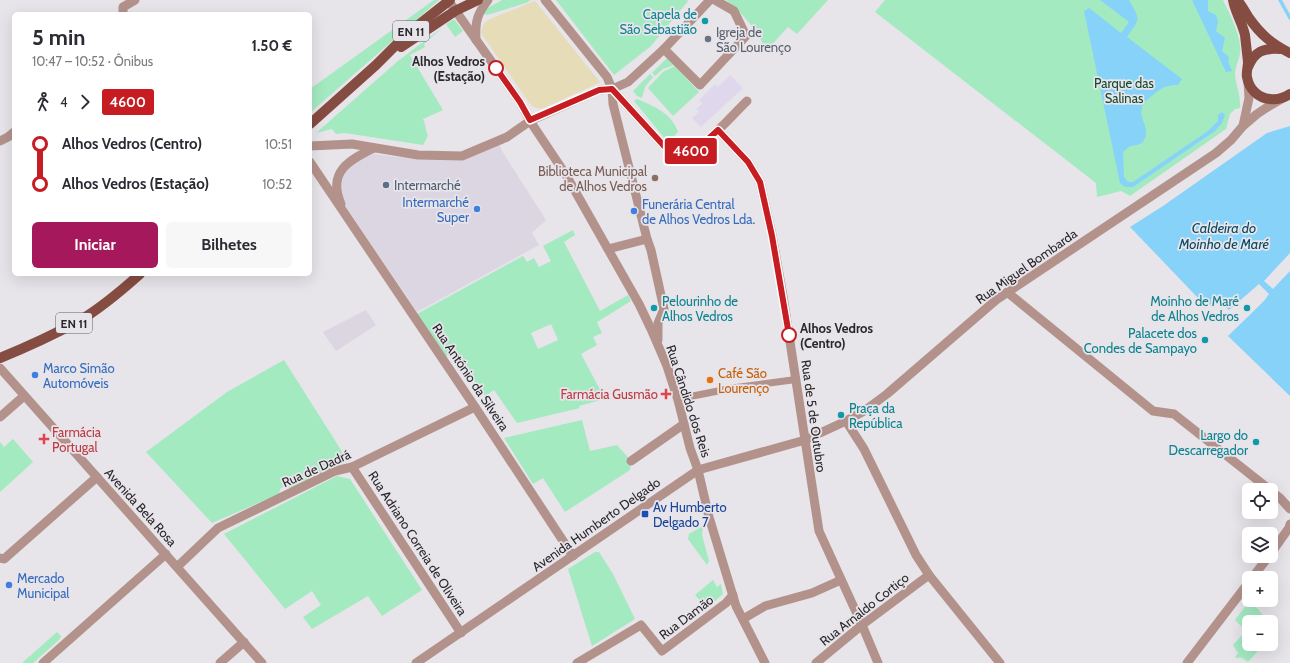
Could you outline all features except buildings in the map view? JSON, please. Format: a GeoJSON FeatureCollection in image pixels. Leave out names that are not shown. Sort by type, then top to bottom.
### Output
{"type":"FeatureCollection","features":[{"type":"Feature","properties":{"kind":"main road","name":"EN 11"},"geometry":{"type":"LineString","coordinates":[[312,122],[376,65],[407,34],[449,0]]}},
{"type":"Feature","properties":{"kind":"main road","name":"EN 11"},"geometry":{"type":"LineString","coordinates":[[376,65],[455,11],[478,0]]}},
{"type":"Feature","properties":{"kind":"main road"},"geometry":{"type":"LineString","coordinates":[[1233,0],[1242,23],[1247,72],[1254,92],[1266,99],[1274,100],[1288,95]]}},
{"type":"Feature","properties":{"kind":"main road"},"geometry":{"type":"LineString","coordinates":[[1237,0],[1266,38],[1287,52]]}},
{"type":"Feature","properties":{"kind":"main road"},"geometry":{"type":"LineString","coordinates":[[1247,72],[1252,59],[1260,51],[1269,48],[1287,52]]}},
{"type":"Feature","properties":{"kind":"main road","name":"EN 11"},"geometry":{"type":"LineString","coordinates":[[0,358],[39,341],[80,320],[101,306],[138,276]]}},
{"type":"Feature","properties":{"kind":"street"},"geometry":{"type":"LineString","coordinates":[[123,12],[123,7],[135,0]]}},
{"type":"Feature","properties":{"kind":"street","name":"Rua Cândido dos Reis"},"geometry":{"type":"LineString","coordinates":[[449,0],[455,11],[520,102],[566,175],[639,304],[667,366],[698,470],[708,517],[733,595],[765,663]]}},
{"type":"Feature","properties":{"kind":"street"},"geometry":{"type":"LineString","coordinates":[[476,40],[475,25],[479,13],[488,0]]}},
{"type":"Feature","properties":{"kind":"street"},"geometry":{"type":"LineString","coordinates":[[545,0],[607,77],[612,89],[613,104],[651,250],[664,309],[658,323],[657,344]]}},
{"type":"Feature","properties":{"kind":"street"},"geometry":{"type":"LineString","coordinates":[[312,146],[352,144],[418,155],[462,156],[508,137],[530,120],[599,90],[612,89],[628,82],[664,49],[710,0]]}},
{"type":"Feature","properties":{"kind":"street"},"geometry":{"type":"LineString","coordinates":[[664,49],[700,84],[746,36],[734,11],[715,0]]}},
{"type":"Feature","properties":{"kind":"street","name":"Rua Miguel Bombarda"},"geometry":{"type":"LineString","coordinates":[[1243,126],[1249,98],[1247,72]]}},
{"type":"Feature","properties":{"kind":"street"},"geometry":{"type":"LineString","coordinates":[[612,89],[665,147],[672,151],[681,153],[694,150],[705,142],[747,101]]}},
{"type":"Feature","properties":{"kind":"street","name":"Rua Miguel Bombarda"},"geometry":{"type":"LineString","coordinates":[[805,440],[846,421],[879,401],[996,300],[1216,153],[1231,140],[1243,126],[1266,108],[1288,95]]}},
{"type":"Feature","properties":{"kind":"street","name":"Rua de 5 de Outubro"},"geometry":{"type":"LineString","coordinates":[[718,130],[748,162],[760,182],[783,296],[819,531],[862,624],[878,663]]}},
{"type":"Feature","properties":{"kind":"street"},"geometry":{"type":"LineString","coordinates":[[0,141],[12,134]]}},
{"type":"Feature","properties":{"kind":"street","name":"Rua António da Silveira"},"geometry":{"type":"LineString","coordinates":[[345,214],[338,198],[337,184],[340,170],[359,155],[374,148]]}},
{"type":"Feature","properties":{"kind":"street","name":"Rua António da Silveira"},"geometry":{"type":"LineString","coordinates":[[312,165],[475,406],[573,556]]}},
{"type":"Feature","properties":{"kind":"street"},"geometry":{"type":"LineString","coordinates":[[608,249],[647,239]]}},
{"type":"Feature","properties":{"kind":"street"},"geometry":{"type":"LineString","coordinates":[[1007,292],[1154,411],[1174,414],[1262,483]]}},
{"type":"Feature","properties":{"kind":"street","name":"Avenida Bela Rosa"},"geometry":{"type":"LineString","coordinates":[[0,368],[262,663]]}},
{"type":"Feature","properties":{"kind":"street"},"geometry":{"type":"LineString","coordinates":[[683,398],[733,388],[792,380]]}},
{"type":"Feature","properties":{"kind":"street"},"geometry":{"type":"LineString","coordinates":[[0,418],[24,396]]}},
{"type":"Feature","properties":{"kind":"street","name":"Rua de Dadrá"},"geometry":{"type":"LineString","coordinates":[[177,567],[218,528],[335,471],[352,467],[475,406]]}},
{"type":"Feature","properties":{"kind":"street"},"geometry":{"type":"LineString","coordinates":[[846,421],[864,449],[916,555],[929,575],[1000,663]]}},
{"type":"Feature","properties":{"kind":"street"},"geometry":{"type":"LineString","coordinates":[[632,461],[684,424]]}},
{"type":"Feature","properties":{"kind":"street","name":"Avenida Humberto Delgado"},"geometry":{"type":"LineString","coordinates":[[416,663],[698,470],[805,440]]}},
{"type":"Feature","properties":{"kind":"street","name":"Rua Adriano Correia de Oliveira"},"geometry":{"type":"LineString","coordinates":[[352,467],[461,633]]}},
{"type":"Feature","properties":{"kind":"street"},"geometry":{"type":"LineString","coordinates":[[0,558],[4,559],[97,477]]}},
{"type":"Feature","properties":{"kind":"street"},"geometry":{"type":"LineString","coordinates":[[1278,496],[1290,509]]}},
{"type":"Feature","properties":{"kind":"street"},"geometry":{"type":"LineString","coordinates":[[1278,544],[1290,528],[1290,524]]}},
{"type":"Feature","properties":{"kind":"street"},"geometry":{"type":"LineString","coordinates":[[43,663],[166,554]]}},
{"type":"Feature","properties":{"kind":"street"},"geometry":{"type":"LineString","coordinates":[[1257,571],[1264,563]]}},
{"type":"Feature","properties":{"kind":"street","name":"Rua Arnaldo Cortiço"},"geometry":{"type":"LineString","coordinates":[[816,663],[862,624],[929,575]]}},
{"type":"Feature","properties":{"kind":"street"},"geometry":{"type":"LineString","coordinates":[[743,619],[765,606],[812,593],[841,580]]}},
{"type":"Feature","properties":{"kind":"street"},"geometry":{"type":"LineString","coordinates":[[1187,663],[1242,591]]}},
{"type":"Feature","properties":{"kind":"street","name":"Rua Damão"},"geometry":{"type":"LineString","coordinates":[[577,663],[641,625],[662,651],[726,603],[733,595]]}},
{"type":"Feature","properties":{"kind":"street"},"geometry":{"type":"LineString","coordinates":[[220,663],[244,642]]}},
{"type":"Feature","properties":{"kind":"shaded area"},"geometry":{"type":"Polygon","coordinates":[[[730,75],[743,88],[701,127],[692,118],[699,112],[696,109],[702,104],[699,100],[715,84],[718,87],[730,75]]]}},
{"type":"Feature","properties":{"kind":"shaded area"},"geometry":{"type":"Polygon","coordinates":[[[499,144],[546,220],[532,233],[539,245],[417,312],[347,208],[334,186],[360,152],[397,157],[454,160],[499,144]]]}},
{"type":"Feature","properties":{"kind":"shaded area"},"geometry":{"type":"Polygon","coordinates":[[[366,310],[376,325],[336,351],[323,332],[366,310]]]}},
{"type":"Feature","properties":{"kind":"green space"},"geometry":{"type":"Polygon","coordinates":[[[434,0],[439,0],[312,111],[312,88],[434,0]]]}},
{"type":"Feature","properties":{"kind":"green space"},"geometry":{"type":"Polygon","coordinates":[[[502,0],[531,0],[526,3],[487,15],[484,14],[486,9],[502,0]]]}},
{"type":"Feature","properties":{"kind":"green space"},"geometry":{"type":"Polygon","coordinates":[[[556,0],[688,1],[651,46],[614,75],[556,0]]]}},
{"type":"Feature","properties":{"kind":"green space"},"geometry":{"type":"Polygon","coordinates":[[[726,0],[828,0],[797,34],[788,27],[766,51],[754,29],[726,0]]]}},
{"type":"Feature","properties":{"kind":"green space","name":"Parque das Salinas"},"geometry":{"type":"Polygon","coordinates":[[[885,0],[1223,0],[1235,26],[1239,40],[1240,53],[1235,75],[1240,99],[1240,108],[1235,109],[1230,114],[1226,129],[1130,196],[1121,191],[1097,197],[1096,183],[875,12],[885,0]]]}},
{"type":"Feature","properties":{"kind":"green space"},"geometry":{"type":"Polygon","coordinates":[[[454,19],[463,31],[455,37],[446,24],[454,19]]]}},
{"type":"Feature","properties":{"kind":"green space"},"geometry":{"type":"Polygon","coordinates":[[[443,27],[424,44],[425,47],[410,55],[443,110],[423,119],[428,136],[423,145],[345,133],[336,134],[332,129],[316,133],[398,61],[443,27]]]}},
{"type":"Feature","properties":{"kind":"green space"},"geometry":{"type":"Polygon","coordinates":[[[667,58],[674,65],[663,69],[655,76],[652,73],[667,58]]]}},
{"type":"Feature","properties":{"kind":"green space"},"geometry":{"type":"Polygon","coordinates":[[[675,66],[699,92],[673,116],[648,88],[663,72],[675,66]]]}},
{"type":"Feature","properties":{"kind":"green space"},"geometry":{"type":"Polygon","coordinates":[[[650,74],[653,77],[645,87],[642,98],[637,96],[633,91],[650,74]]]}},
{"type":"Feature","properties":{"kind":"green space"},"geometry":{"type":"Polygon","coordinates":[[[637,99],[661,111],[675,125],[678,132],[669,141],[667,141],[634,101],[637,99]]]}},
{"type":"Feature","properties":{"kind":"green space"},"geometry":{"type":"Polygon","coordinates":[[[573,230],[575,235],[564,242],[600,311],[628,295],[631,301],[597,322],[602,333],[593,337],[597,345],[581,354],[605,399],[579,406],[580,408],[517,423],[494,390],[485,396],[457,357],[452,355],[445,356],[417,314],[523,256],[527,262],[534,258],[539,267],[551,261],[543,246],[573,230]],[[551,324],[531,333],[538,349],[558,340],[551,324]]]}},
{"type":"Feature","properties":{"kind":"green space"},"geometry":{"type":"Polygon","coordinates":[[[284,360],[348,461],[291,489],[286,485],[280,489],[279,494],[212,523],[146,452],[227,392],[284,360]]]}},
{"type":"Feature","properties":{"kind":"green space"},"geometry":{"type":"Polygon","coordinates":[[[582,420],[590,451],[617,445],[631,461],[630,470],[565,512],[543,478],[533,484],[504,438],[582,420]]]}},
{"type":"Feature","properties":{"kind":"green space"},"geometry":{"type":"Polygon","coordinates":[[[13,439],[33,462],[0,492],[0,442],[4,447],[13,439]]]}},
{"type":"Feature","properties":{"kind":"green space"},"geometry":{"type":"Polygon","coordinates":[[[337,476],[350,479],[422,590],[382,616],[368,596],[312,629],[303,617],[321,605],[312,591],[285,609],[224,534],[337,476]]]}},
{"type":"Feature","properties":{"kind":"green space"},"geometry":{"type":"Polygon","coordinates":[[[703,526],[702,535],[709,561],[707,565],[688,539],[689,534],[703,526]]]}},
{"type":"Feature","properties":{"kind":"green space"},"geometry":{"type":"Polygon","coordinates":[[[595,552],[599,552],[613,574],[635,619],[592,646],[568,569],[595,552]]]}},
{"type":"Feature","properties":{"kind":"green space"},"geometry":{"type":"Polygon","coordinates":[[[713,580],[717,587],[721,584],[723,594],[707,608],[695,595],[713,580]]]}},
{"type":"Feature","properties":{"kind":"green space"},"geometry":{"type":"Polygon","coordinates":[[[1245,607],[1256,607],[1263,615],[1242,615],[1242,627],[1235,620],[1245,607]]]}},
{"type":"Feature","properties":{"kind":"green space"},"geometry":{"type":"Polygon","coordinates":[[[57,632],[61,636],[60,639],[33,663],[22,663],[57,632]]]}},
{"type":"Feature","properties":{"kind":"green space"},"geometry":{"type":"Polygon","coordinates":[[[1242,635],[1242,651],[1258,651],[1248,662],[1243,658],[1235,657],[1238,653],[1233,645],[1242,635]]]}},
{"type":"Feature","properties":{"kind":"sand"},"geometry":{"type":"Polygon","coordinates":[[[535,1],[600,82],[541,109],[530,104],[481,33],[483,25],[488,20],[535,1]]]}},
{"type":"Feature","properties":{"kind":"water"},"geometry":{"type":"Polygon","coordinates":[[[1100,0],[1129,0],[1136,12],[1137,22],[1127,37],[1182,79],[1178,85],[1168,86],[1158,91],[1143,105],[1141,111],[1146,136],[1142,143],[1130,146],[1123,152],[1124,177],[1128,182],[1133,182],[1208,131],[1218,121],[1218,115],[1222,112],[1225,115],[1222,123],[1215,131],[1133,187],[1125,187],[1120,183],[1084,11],[1089,8],[1121,33],[1129,22],[1100,0]]]}},
{"type":"Feature","properties":{"kind":"water"},"geometry":{"type":"Polygon","coordinates":[[[1192,0],[1208,0],[1208,11],[1216,15],[1218,22],[1216,31],[1225,38],[1222,51],[1229,57],[1228,62],[1232,71],[1226,72],[1192,0]]]}},
{"type":"Feature","properties":{"kind":"water","name":"Caldeira do Moinho de Maré"},"geometry":{"type":"Polygon","coordinates":[[[1290,126],[1290,253],[1264,281],[1273,289],[1290,271],[1290,396],[1228,336],[1264,301],[1269,294],[1259,284],[1229,310],[1221,304],[1211,305],[1199,299],[1130,227],[1163,206],[1267,133],[1290,126]]]}},
{"type":"Feature","properties":{"kind":"waterway"},"geometry":{"type":"LineString","coordinates":[[1280,0],[1290,18]]}},
{"type":"Feature","properties":{"kind":"bus line","name":"4600"},"geometry":{"type":"LineString","coordinates":[[496,68],[520,102],[530,120],[599,90],[612,89],[665,147],[672,151],[681,153],[694,150],[718,130],[748,162],[760,182],[772,236],[789,335]]}},
{"type":"Feature","properties":{"kind":"place","name":"Capela de São Sebastião"},"geometry":{"type":"Point","coordinates":[705,21]}},
{"type":"Feature","properties":{"kind":"place","name":"Igreja de São Lourenço"},"geometry":{"type":"Point","coordinates":[708,39]}},
{"type":"Feature","properties":{"kind":"place","name":"Alhos Vedros (Estação)"},"geometry":{"type":"Point","coordinates":[496,68]}},
{"type":"Feature","properties":{"kind":"place","name":"Biblioteca Municipal de Alhos Vedros"},"geometry":{"type":"Point","coordinates":[655,178]}},
{"type":"Feature","properties":{"kind":"place","name":"Intermarché"},"geometry":{"type":"Point","coordinates":[386,185]}},
{"type":"Feature","properties":{"kind":"place","name":"Intermarché Super"},"geometry":{"type":"Point","coordinates":[477,209]}},
{"type":"Feature","properties":{"kind":"place","name":"Funerária Central de Alhos Vedros Lda."},"geometry":{"type":"Point","coordinates":[634,211]}},
{"type":"Feature","properties":{"kind":"place","name":"Pelourinho de Alhos Vedros"},"geometry":{"type":"Point","coordinates":[654,308]}},
{"type":"Feature","properties":{"kind":"place","name":"Moinho de Maré de Alhos Vedros"},"geometry":{"type":"Point","coordinates":[1247,308]}},
{"type":"Feature","properties":{"kind":"place","name":"Alhos Vedros (Centro)"},"geometry":{"type":"Point","coordinates":[789,335]}},
{"type":"Feature","properties":{"kind":"place","name":"Palacete dos Condes de Sampayo"},"geometry":{"type":"Point","coordinates":[1205,340]}},
{"type":"Feature","properties":{"kind":"place","name":"Marco Simão Automóveis"},"geometry":{"type":"Point","coordinates":[35,375]}},
{"type":"Feature","properties":{"kind":"place","name":"Café São Lourenço"},"geometry":{"type":"Point","coordinates":[710,380]}},
{"type":"Feature","properties":{"kind":"place","name":"Farmácia Gusmão"},"geometry":{"type":"Point","coordinates":[666,394]}},
{"type":"Feature","properties":{"kind":"place","name":"Praça da República"},"geometry":{"type":"Point","coordinates":[841,415]}},
{"type":"Feature","properties":{"kind":"place","name":"Farmácia Portugal"},"geometry":{"type":"Point","coordinates":[44,439]}},
{"type":"Feature","properties":{"kind":"place","name":"Largo do Descarregador"},"geometry":{"type":"Point","coordinates":[1256,442]}},
{"type":"Feature","properties":{"kind":"place","name":"Av Humberto Delgado 7"},"geometry":{"type":"Point","coordinates":[645,514]}},
{"type":"Feature","properties":{"kind":"place","name":"Mercado Municipal"},"geometry":{"type":"Point","coordinates":[9,585]}}]}
